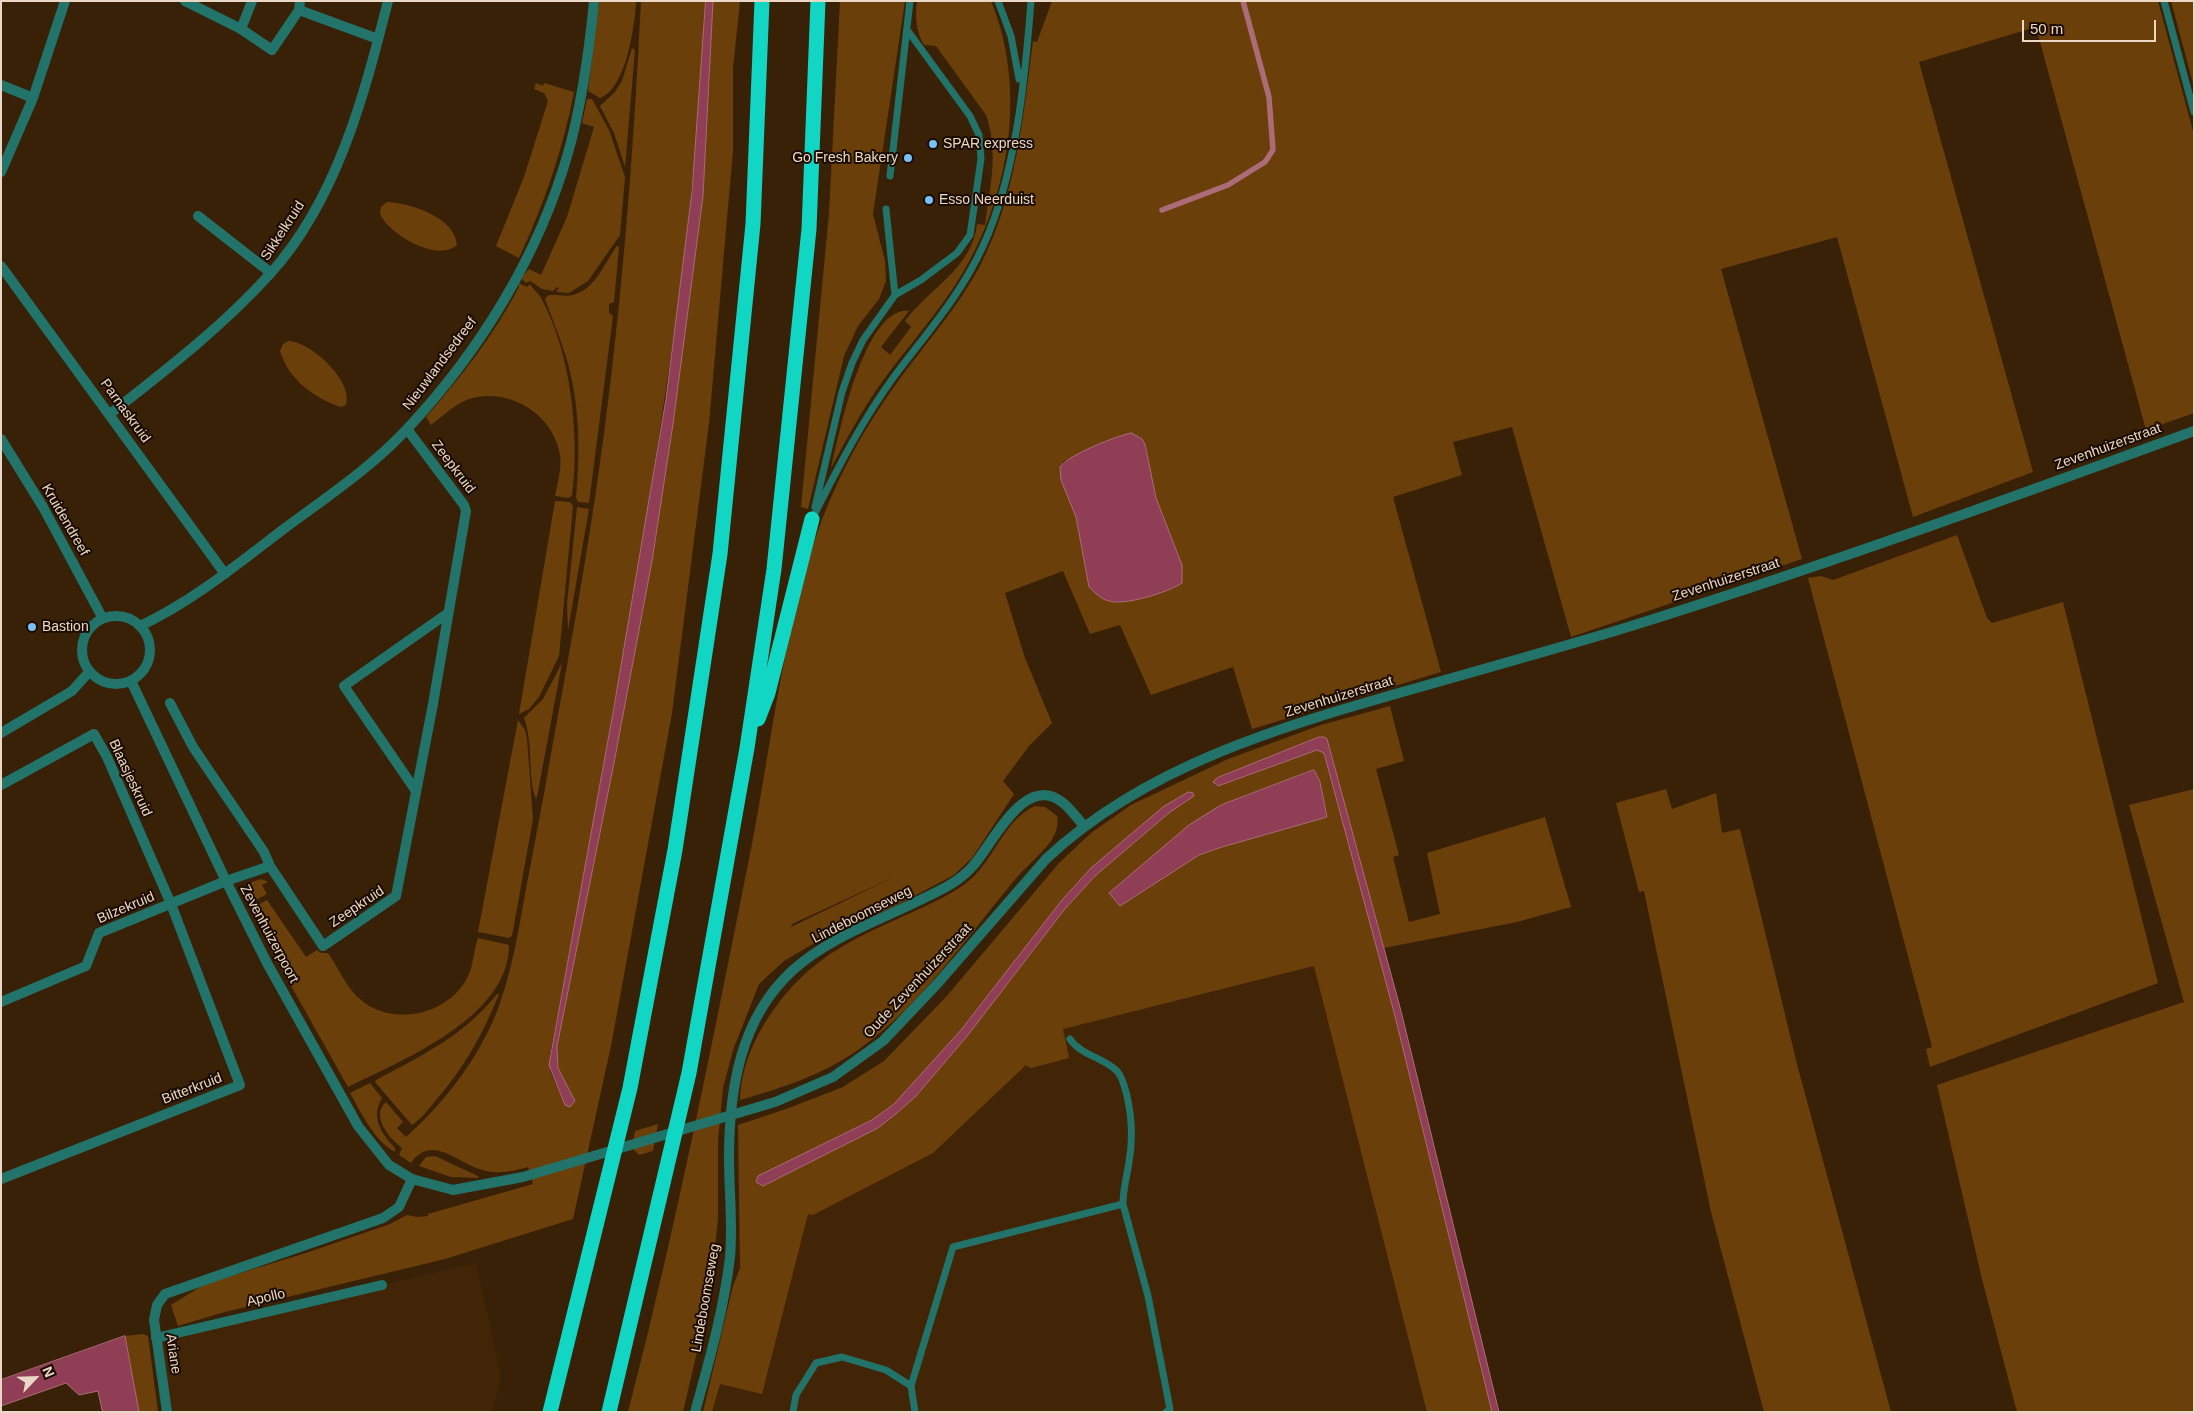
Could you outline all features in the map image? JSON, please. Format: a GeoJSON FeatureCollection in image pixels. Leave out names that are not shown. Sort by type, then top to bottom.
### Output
{"type":"FeatureCollection","features":[{"type":"Feature","properties":{"kind":"highway"},"geometry":{"type":"LineString","coordinates":[[550,1412],[630,1088],[676,850],[720,554],[725,506],[753,224],[762,1]]}},
{"type":"Feature","properties":{"kind":"highway"},"geometry":{"type":"LineString","coordinates":[[609,1412],[689,1073],[747,748],[774,570],[809,229],[818,1]]}},
{"type":"Feature","properties":{"kind":"highway"},"geometry":{"type":"LineString","coordinates":[[747,748],[768,693],[812,519]]}},
{"type":"Feature","properties":{"kind":"street"},"geometry":{"type":"LineString","coordinates":[[1,172],[33,98],[65,1]]}},
{"type":"Feature","properties":{"kind":"street"},"geometry":{"type":"LineString","coordinates":[[185,1],[241,29],[272,50],[299,6],[378,40]]}},
{"type":"Feature","properties":{"kind":"street"},"geometry":{"type":"LineString","coordinates":[[241,29],[252,1]]}},
{"type":"Feature","properties":{"kind":"street","name":"Sikkelkruid"},"geometry":{"type":"LineString","coordinates":[[110,414],[193,349],[271,273],[301,232],[330,182],[361,104],[388,1]]}},
{"type":"Feature","properties":{"kind":"street","name":"Nieuwlandsedreef"},"geometry":{"type":"LineString","coordinates":[[140,626],[162,616],[225,574],[333,493],[407,429],[474,344],[517,276],[546,217],[568,153],[576,120],[588,58],[594,1]]}},
{"type":"Feature","properties":{"kind":"street"},"geometry":{"type":"LineString","coordinates":[[1,85],[33,98]]}},
{"type":"Feature","properties":{"kind":"street"},"geometry":{"type":"LineString","coordinates":[[198,216],[271,273]]}},
{"type":"Feature","properties":{"kind":"street","name":"Parnaskruid"},"geometry":{"type":"LineString","coordinates":[[1,266],[225,574]]}},
{"type":"Feature","properties":{"kind":"street","name":"Zeepkruid"},"geometry":{"type":"LineString","coordinates":[[170,703],[189,740],[264,852],[270,866],[323,946],[396,896],[466,511],[464,505],[407,429]]}},
{"type":"Feature","properties":{"kind":"street","name":"Zevenhuizerstraat"},"geometry":{"type":"LineString","coordinates":[[1260,735],[1616,630],[1824,563],[2194,431]]}},
{"type":"Feature","properties":{"kind":"street","name":"Kruidendreef"},"geometry":{"type":"LineString","coordinates":[[1,439],[43,507],[102,617]]}},
{"type":"Feature","properties":{"kind":"street"},"geometry":{"type":"LineString","coordinates":[[416,791],[344,686],[448,613]]}},
{"type":"Feature","properties":{"kind":"street"},"geometry":{"type":"LineString","coordinates":[[114,616],[129,618],[140,626],[147,634],[150,656],[140,675],[131,681],[109,684],[89,672],[83,658],[82,643],[92,625],[102,617],[114,616]]}},
{"type":"Feature","properties":{"kind":"street"},"geometry":{"type":"LineString","coordinates":[[1,733],[72,690],[89,672]]}},
{"type":"Feature","properties":{"kind":"street","name":"Zevenhuizerpoort"},"geometry":{"type":"LineString","coordinates":[[131,681],[226,882],[267,963],[358,1126],[384,1160],[412,1179],[452,1190],[523,1177]]}},
{"type":"Feature","properties":{"kind":"street","name":"Blaasjeskruid"},"geometry":{"type":"LineString","coordinates":[[1,785],[94,734],[107,757],[171,904]]}},
{"type":"Feature","properties":{"kind":"street","name":"Oude Zevenhuizerstraat"},"geometry":{"type":"LineString","coordinates":[[523,1177],[775,1102],[832,1077],[883,1041],[938,983],[1046,859],[1084,826],[1122,801],[1174,774],[1260,735]]}},
{"type":"Feature","properties":{"kind":"street","name":"Lindeboomseweg"},"geometry":{"type":"LineString","coordinates":[[696,1412],[723,1297],[730,1258],[729,1156],[734,1084],[741,1051],[753,1024],[775,990],[792,971],[816,953],[949,886],[963,876],[988,848],[1017,806],[1025,800],[1040,794],[1057,799],[1084,826]]}},
{"type":"Feature","properties":{"kind":"street"},"geometry":{"type":"LineString","coordinates":[[226,882],[270,866]]}},
{"type":"Feature","properties":{"kind":"street","name":"Bilzekruid"},"geometry":{"type":"LineString","coordinates":[[1,1002],[86,966],[99,933],[226,882]]}},
{"type":"Feature","properties":{"kind":"street","name":"Bitterkruid"},"geometry":{"type":"LineString","coordinates":[[1,1179],[240,1085],[171,904]]}},
{"type":"Feature","properties":{"kind":"street","name":"Ariane"},"geometry":{"type":"LineString","coordinates":[[167,1412],[154,1320],[159,1301],[165,1294],[383,1218],[399,1207],[412,1179]]}},
{"type":"Feature","properties":{"kind":"street","name":"Apollo"},"geometry":{"type":"LineString","coordinates":[[156,1338],[382,1285]]}},
{"type":"Feature","properties":{"kind":"lane"},"geometry":{"type":"LineString","coordinates":[[890,176],[910,1]]}},
{"type":"Feature","properties":{"kind":"lane"},"geometry":{"type":"LineString","coordinates":[[998,1],[1011,36],[1021,92]]}},
{"type":"Feature","properties":{"kind":"lane"},"geometry":{"type":"LineString","coordinates":[[812,519],[868,414],[959,291],[984,245],[1004,185],[1021,92],[1031,1]]}},
{"type":"Feature","properties":{"kind":"lane"},"geometry":{"type":"LineString","coordinates":[[2164,1],[2194,112]]}},
{"type":"Feature","properties":{"kind":"lane"},"geometry":{"type":"LineString","coordinates":[[812,519],[842,392],[852,362],[869,330],[895,295],[921,280],[957,253],[970,235],[981,160],[980,143],[974,122],[908,31]]}},
{"type":"Feature","properties":{"kind":"lane"},"geometry":{"type":"LineString","coordinates":[[886,209],[895,295]]}},
{"type":"Feature","properties":{"kind":"lane"},"geometry":{"type":"LineString","coordinates":[[1070,1039],[1075,1048],[1094,1056],[1118,1072],[1123,1082],[1132,1126],[1132,1146],[1123,1192],[1123,1204],[1162,1358],[1170,1409],[1166,1412]]}},
{"type":"Feature","properties":{"kind":"lane"},"geometry":{"type":"LineString","coordinates":[[915,1412],[911,1386],[952,1247],[1123,1204]]}},
{"type":"Feature","properties":{"kind":"lane"},"geometry":{"type":"LineString","coordinates":[[792,1412],[796,1396],[816,1363],[842,1357],[886,1370],[911,1386]]}},
{"type":"Feature","properties":{"kind":"shaded area"},"geometry":{"type":"Polygon","coordinates":[[[599,1],[636,1],[634,25],[623,70],[609,92],[600,98],[588,91],[599,1]]]}},
{"type":"Feature","properties":{"kind":"shaded area"},"geometry":{"type":"Polygon","coordinates":[[[641,1],[706,1],[702,71],[681,282],[661,421],[618,684],[550,1056],[550,1071],[565,1105],[575,1101],[558,1068],[557,1046],[613,768],[652,561],[673,424],[703,196],[713,1],[740,1],[733,68],[733,151],[709,423],[672,713],[611,1046],[573,1219],[445,1259],[221,1313],[178,1326],[171,1305],[205,1284],[309,1252],[390,1224],[407,1215],[417,1217],[428,1216],[428,1214],[533,1184],[528,1167],[507,1172],[486,1171],[437,1151],[428,1150],[419,1154],[411,1163],[399,1155],[402,1148],[387,1133],[380,1114],[386,1102],[403,1122],[397,1128],[406,1137],[446,1096],[469,1065],[488,1032],[506,984],[514,954],[575,622],[604,430],[619,308],[634,124],[641,1]]]}},
{"type":"Feature","properties":{"kind":"shaded area"},"geometry":{"type":"Polygon","coordinates":[[[706,1],[713,1],[703,196],[673,424],[652,561],[613,768],[557,1046],[558,1068],[575,1101],[570,1107],[565,1105],[549,1065],[614,707],[666,399],[692,191],[706,1]]]}},
{"type":"Feature","properties":{"kind":"shaded area"},"geometry":{"type":"Polygon","coordinates":[[[840,1],[905,1],[873,214],[885,261],[886,281],[879,299],[858,326],[844,356],[808,509],[801,507],[829,213],[840,1]]]}},
{"type":"Feature","properties":{"kind":"shaded area"},"geometry":{"type":"Polygon","coordinates":[[[917,1],[991,1],[1002,34],[1008,69],[1010,105],[1008,140],[1002,175],[992,210],[979,243],[962,274],[943,303],[879,386],[831,468],[856,375],[879,329],[893,315],[909,311],[881,347],[890,355],[911,327],[905,321],[958,266],[973,240],[977,224],[985,225],[993,156],[990,129],[986,115],[936,46],[924,45],[919,35],[917,24],[917,1]]]}},
{"type":"Feature","properties":{"kind":"shaded area"},"geometry":{"type":"Polygon","coordinates":[[[1052,1],[2158,1],[2194,135],[2194,413],[2146,430],[2036,27],[1919,62],[2033,472],[1913,517],[1837,237],[1721,269],[1802,559],[1571,637],[1512,427],[1453,442],[1462,475],[1393,497],[1441,672],[1252,729],[1233,667],[1151,695],[1120,625],[1090,634],[1063,571],[1005,593],[1025,658],[1052,723],[1029,746],[1003,781],[1014,794],[972,858],[954,875],[893,907],[811,945],[784,961],[759,984],[733,1050],[723,1088],[718,1140],[718,1218],[714,1257],[700,1339],[683,1412],[628,1412],[663,1271],[694,1129],[752,844],[785,656],[802,582],[813,545],[829,502],[859,442],[896,384],[961,297],[980,266],[1002,212],[1010,184],[1021,128],[1033,41],[1037,42],[1052,1]],[[1122,435],[1063,462],[1060,467],[1076,517],[1089,587],[1108,601],[1157,594],[1182,565],[1156,498],[1145,444],[1122,435]],[[894,877],[792,924],[791,927],[894,877]]]}},
{"type":"Feature","properties":{"kind":"shaded area"},"geometry":{"type":"Polygon","coordinates":[[[2171,1],[2194,1],[2194,87],[2171,1]]]}},
{"type":"Feature","properties":{"kind":"shaded area"},"geometry":{"type":"Polygon","coordinates":[[[632,48],[635,50],[625,167],[614,133],[600,106],[615,92],[622,81],[632,48]]]}},
{"type":"Feature","properties":{"kind":"shaded area"},"geometry":{"type":"Polygon","coordinates":[[[536,83],[543,86],[544,83],[574,92],[570,114],[552,177],[519,258],[496,246],[524,177],[548,101],[544,93],[534,89],[536,83]]]}},
{"type":"Feature","properties":{"kind":"shaded area"},"geometry":{"type":"Polygon","coordinates":[[[587,99],[592,99],[609,130],[625,177],[620,235],[588,281],[569,293],[556,292],[559,288],[557,287],[553,291],[542,289],[530,281],[526,283],[521,278],[529,269],[541,275],[567,217],[594,127],[582,123],[587,99]]]}},
{"type":"Feature","properties":{"kind":"shaded area"},"geometry":{"type":"Polygon","coordinates":[[[387,202],[407,205],[430,213],[440,219],[454,235],[457,245],[448,250],[438,251],[414,244],[393,230],[385,222],[380,214],[381,207],[387,202]]]}},
{"type":"Feature","properties":{"kind":"shaded area"},"geometry":{"type":"Polygon","coordinates":[[[617,246],[619,247],[614,302],[609,304],[609,313],[613,316],[589,503],[578,502],[576,498],[578,431],[575,397],[566,356],[545,299],[549,295],[567,296],[581,292],[599,275],[617,246]]]}},
{"type":"Feature","properties":{"kind":"shaded area"},"geometry":{"type":"Polygon","coordinates":[[[518,283],[527,287],[530,284],[540,296],[551,318],[566,367],[574,420],[575,447],[572,496],[568,498],[555,496],[560,473],[560,461],[559,450],[554,436],[537,414],[525,406],[512,400],[483,396],[469,399],[459,404],[431,425],[426,417],[452,387],[488,339],[519,287],[518,283]]]}},
{"type":"Feature","properties":{"kind":"shaded area"},"geometry":{"type":"Polygon","coordinates":[[[288,341],[307,348],[328,364],[337,374],[343,385],[347,395],[346,405],[341,407],[321,399],[296,379],[280,351],[283,344],[288,341]]]}},
{"type":"Feature","properties":{"kind":"shaded area"},"geometry":{"type":"Polygon","coordinates":[[[1131,433],[1142,439],[1145,444],[1156,498],[1182,565],[1182,583],[1176,587],[1146,597],[1116,602],[1098,596],[1089,587],[1076,517],[1061,480],[1060,467],[1072,457],[1082,452],[1131,433]]]}},
{"type":"Feature","properties":{"kind":"shaded area"},"geometry":{"type":"Polygon","coordinates":[[[555,501],[570,502],[573,506],[559,656],[539,697],[529,709],[519,714],[555,501]]]}},
{"type":"Feature","properties":{"kind":"shaded area"},"geometry":{"type":"Polygon","coordinates":[[[577,507],[589,509],[568,630],[567,604],[577,507]]]}},
{"type":"Feature","properties":{"kind":"shaded area"},"geometry":{"type":"Polygon","coordinates":[[[1957,535],[1987,618],[1992,623],[2063,602],[2158,983],[1930,1067],[1926,1049],[1932,1047],[1808,578],[1821,576],[1833,580],[1957,535]]]}},
{"type":"Feature","properties":{"kind":"shaded area"},"geometry":{"type":"Polygon","coordinates":[[[562,663],[536,799],[533,790],[529,739],[524,718],[543,699],[562,663]]]}},
{"type":"Feature","properties":{"kind":"shaded area"},"geometry":{"type":"Polygon","coordinates":[[[1390,706],[1404,761],[1376,769],[1399,855],[1393,857],[1409,922],[1440,914],[1427,853],[1545,817],[1571,907],[1517,922],[1384,948],[1327,739],[1319,737],[1217,778],[1215,785],[1218,786],[1317,750],[1324,753],[1395,1016],[1492,1412],[1427,1412],[1314,966],[1063,1029],[1069,1058],[1031,1068],[1026,1065],[933,1153],[813,1215],[808,1214],[762,1394],[720,1384],[712,1412],[703,1412],[733,1286],[740,1268],[738,1125],[843,1087],[884,1061],[946,997],[1059,863],[1091,833],[1131,805],[1228,759],[1321,725],[1390,706]],[[1314,770],[1221,805],[1109,893],[1120,906],[1199,855],[1327,817],[1320,782],[1314,770]],[[1194,796],[1118,846],[1091,868],[1062,900],[961,1030],[894,1104],[872,1120],[756,1182],[763,1186],[878,1128],[897,1113],[916,1096],[968,1035],[1064,910],[1095,876],[1170,812],[1194,796]]]}},
{"type":"Feature","properties":{"kind":"shaded area"},"geometry":{"type":"Polygon","coordinates":[[[518,720],[525,730],[527,739],[533,819],[512,936],[509,938],[478,932],[518,720]]]}},
{"type":"Feature","properties":{"kind":"shaded area"},"geometry":{"type":"Polygon","coordinates":[[[1319,737],[1327,739],[1401,1011],[1499,1412],[1492,1412],[1395,1016],[1324,753],[1317,750],[1218,786],[1213,782],[1217,778],[1319,737]]]}},
{"type":"Feature","properties":{"kind":"shaded area"},"geometry":{"type":"Polygon","coordinates":[[[1314,770],[1320,782],[1327,817],[1199,855],[1120,906],[1109,893],[1189,825],[1221,805],[1314,770]]]}},
{"type":"Feature","properties":{"kind":"shaded area"},"geometry":{"type":"Polygon","coordinates":[[[1666,789],[1672,809],[1716,793],[1722,833],[1740,829],[1798,1068],[1891,1412],[1764,1412],[1711,1212],[1644,891],[1639,892],[1616,803],[1666,789]]]}},
{"type":"Feature","properties":{"kind":"shaded area"},"geometry":{"type":"Polygon","coordinates":[[[2194,789],[2194,1412],[2017,1412],[1982,1279],[1937,1085],[2184,1002],[2129,805],[2194,789]]]}},
{"type":"Feature","properties":{"kind":"shaded area"},"geometry":{"type":"Polygon","coordinates":[[[1189,792],[1193,793],[1194,796],[1170,812],[1095,876],[1064,910],[968,1035],[916,1096],[878,1128],[763,1186],[756,1182],[758,1176],[872,1120],[894,1104],[961,1030],[1062,900],[1091,868],[1163,807],[1189,792]]]}},
{"type":"Feature","properties":{"kind":"shaded area"},"geometry":{"type":"Polygon","coordinates":[[[1035,806],[1045,807],[1057,816],[1057,829],[1051,841],[1017,878],[940,972],[901,1014],[858,1050],[830,1067],[786,1085],[740,1100],[743,1076],[754,1043],[772,1012],[787,992],[803,976],[819,962],[853,940],[941,899],[965,884],[984,865],[1014,822],[1035,806]]]}},
{"type":"Feature","properties":{"kind":"shaded area"},"geometry":{"type":"Polygon","coordinates":[[[261,879],[268,882],[262,885],[267,894],[252,902],[246,891],[252,882],[261,879]]]}},
{"type":"Feature","properties":{"kind":"shaded area"},"geometry":{"type":"Polygon","coordinates":[[[267,900],[306,957],[317,950],[321,953],[328,953],[347,984],[361,1000],[374,1008],[388,1013],[404,1015],[419,1013],[447,1001],[458,991],[467,978],[478,938],[509,945],[504,971],[491,994],[472,1015],[449,1033],[396,1064],[348,1087],[272,952],[254,907],[267,900]]]}},
{"type":"Feature","properties":{"kind":"shaded area"},"geometry":{"type":"Polygon","coordinates":[[[1343,941],[1461,1412],[708,1412],[720,1367],[800,1200],[1025,1017],[1343,941]]]}},
{"type":"Feature","properties":{"kind":"shaded area"},"geometry":{"type":"Polygon","coordinates":[[[499,994],[486,1023],[464,1063],[428,1110],[412,1125],[375,1082],[376,1080],[426,1053],[457,1033],[499,994]]]}},
{"type":"Feature","properties":{"kind":"shaded area"},"geometry":{"type":"Polygon","coordinates":[[[370,1083],[382,1098],[377,1112],[377,1119],[382,1131],[395,1148],[395,1152],[374,1134],[350,1093],[370,1083]]]}},
{"type":"Feature","properties":{"kind":"shaded area"},"geometry":{"type":"Polygon","coordinates":[[[658,1124],[653,1151],[639,1155],[632,1148],[635,1131],[658,1124]]]}},
{"type":"Feature","properties":{"kind":"shaded area"},"geometry":{"type":"Polygon","coordinates":[[[435,1156],[479,1178],[451,1177],[419,1166],[426,1157],[435,1156]]]}},
{"type":"Feature","properties":{"kind":"shaded area"},"geometry":{"type":"Polygon","coordinates":[[[476,1263],[501,1376],[492,1412],[164,1412],[158,1339],[476,1263]]]}},
{"type":"Feature","properties":{"kind":"shaded area"},"geometry":{"type":"Polygon","coordinates":[[[143,1334],[148,1336],[158,1412],[139,1412],[125,1336],[143,1334]]]}},
{"type":"Feature","properties":{"kind":"shaded area"},"geometry":{"type":"Polygon","coordinates":[[[125,1336],[139,1412],[105,1412],[102,1410],[98,1391],[79,1395],[66,1383],[1,1406],[1,1380],[125,1336]]]}},
{"type":"Feature","properties":{"kind":"waterway"},"geometry":{"type":"LineString","coordinates":[[1162,210],[1228,185],[1265,162],[1273,150],[1269,97],[1243,1]]}},
{"type":"Feature","properties":{"kind":"place","name":"SPAR express"},"geometry":{"type":"Point","coordinates":[933,144]}},
{"type":"Feature","properties":{"kind":"place","name":"Go Fresh Bakery"},"geometry":{"type":"Point","coordinates":[908,158]}},
{"type":"Feature","properties":{"kind":"place","name":"Esso Neerduist"},"geometry":{"type":"Point","coordinates":[929,200]}},
{"type":"Feature","properties":{"kind":"place","name":"Bastion"},"geometry":{"type":"Point","coordinates":[32,627]}}]}
